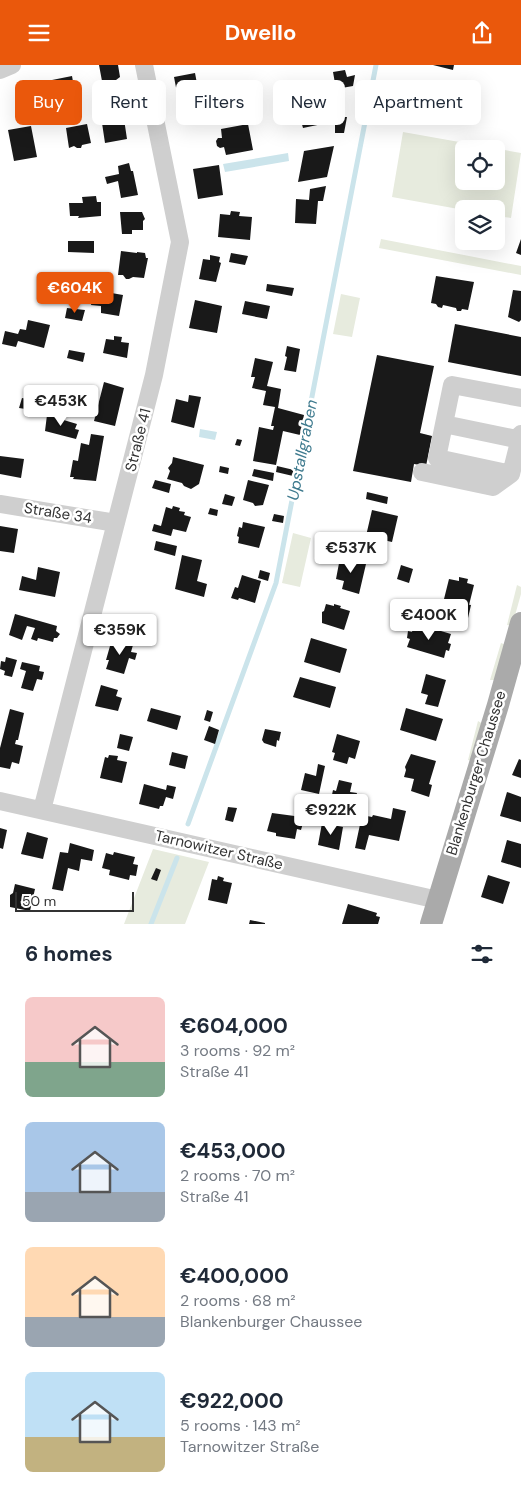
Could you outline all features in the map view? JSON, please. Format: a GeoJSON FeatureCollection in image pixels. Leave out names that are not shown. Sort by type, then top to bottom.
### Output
{"type":"FeatureCollection","features":[{"type":"Feature","properties":{"kind":"main road","name":"Blankenburger Chaussee"},"geometry":{"type":"LineString","coordinates":[[431,924],[521,623]]}},
{"type":"Feature","properties":{"kind":"street"},"geometry":{"type":"LineString","coordinates":[[0,70],[12,65]]}},
{"type":"Feature","properties":{"kind":"street","name":"Straße 41"},"geometry":{"type":"LineString","coordinates":[[42,810],[154,375],[180,242],[144,65]]}},
{"type":"Feature","properties":{"kind":"street"},"geometry":{"type":"LineString","coordinates":[[510,474],[437,458],[452,385],[521,398]]}},
{"type":"Feature","properties":{"kind":"street"},"geometry":{"type":"LineString","coordinates":[[422,472],[493,487],[510,474],[521,438],[444,425]]}},
{"type":"Feature","properties":{"kind":"street","name":"Straße 34"},"geometry":{"type":"LineString","coordinates":[[0,504],[116,523]]}},
{"type":"Feature","properties":{"kind":"street","name":"Tarnowitzer Straße"},"geometry":{"type":"LineString","coordinates":[[0,801],[438,900]]}},
{"type":"Feature","properties":{"kind":"shaded area"},"geometry":{"type":"Polygon","coordinates":[[[403,132],[455,141],[455,190],[505,190],[505,150],[521,153],[511,218],[505,217],[505,200],[455,200],[455,208],[392,197],[403,132]]]}},
{"type":"Feature","properties":{"kind":"shaded area"},"geometry":{"type":"Polygon","coordinates":[[[381,239],[521,266],[521,275],[379,248],[381,239]]]}},
{"type":"Feature","properties":{"kind":"shaded area"},"geometry":{"type":"Polygon","coordinates":[[[341,294],[360,298],[352,337],[333,334],[341,294]]]}},
{"type":"Feature","properties":{"kind":"shaded area"},"geometry":{"type":"Polygon","coordinates":[[[293,533],[311,538],[300,587],[282,583],[293,533]]]}},
{"type":"Feature","properties":{"kind":"shaded area"},"geometry":{"type":"Polygon","coordinates":[[[517,585],[521,587],[521,594],[512,626],[507,625],[517,585]]]}},
{"type":"Feature","properties":{"kind":"shaded area"},"geometry":{"type":"Polygon","coordinates":[[[501,643],[506,645],[496,680],[490,680],[501,643]]]}},
{"type":"Feature","properties":{"kind":"shaded area"},"geometry":{"type":"Polygon","coordinates":[[[478,721],[483,724],[473,761],[468,760],[478,721]]]}},
{"type":"Feature","properties":{"kind":"shaded area"},"geometry":{"type":"Polygon","coordinates":[[[153,849],[209,862],[185,924],[124,924],[153,849]]]}},
{"type":"Feature","properties":{"kind":"water"},"geometry":{"type":"Polygon","coordinates":[[[288,153],[289,161],[225,172],[223,164],[288,153]]]}},
{"type":"Feature","properties":{"kind":"water"},"geometry":{"type":"Polygon","coordinates":[[[200,429],[217,432],[215,440],[199,437],[200,429]]]}},
{"type":"Feature","properties":{"kind":"building"},"geometry":{"type":"Polygon","coordinates":[[[99,65],[118,65],[120,77],[116,80],[102,80],[99,65]]]}},
{"type":"Feature","properties":{"kind":"building"},"geometry":{"type":"Polygon","coordinates":[[[433,65],[454,65],[453,70],[433,65]]]}},
{"type":"Feature","properties":{"kind":"building"},"geometry":{"type":"Polygon","coordinates":[[[345,70],[347,77],[355,75],[353,86],[345,87],[345,80],[334,80],[333,72],[345,70]]]}},
{"type":"Feature","properties":{"kind":"building"},"geometry":{"type":"Polygon","coordinates":[[[195,73],[196,80],[176,80],[176,88],[174,77],[195,73]]]}},
{"type":"Feature","properties":{"kind":"building"},"geometry":{"type":"Polygon","coordinates":[[[72,76],[73,80],[52,80],[72,76]]]}},
{"type":"Feature","properties":{"kind":"building"},"geometry":{"type":"Polygon","coordinates":[[[345,117],[347,117],[344,133],[335,133],[335,125],[345,125],[345,117]]]}},
{"type":"Feature","properties":{"kind":"building"},"geometry":{"type":"Polygon","coordinates":[[[87,124],[91,143],[82,145],[81,148],[74,146],[69,148],[66,128],[87,124]]]}},
{"type":"Feature","properties":{"kind":"building"},"geometry":{"type":"Polygon","coordinates":[[[102,125],[125,125],[127,139],[105,143],[102,125]]]}},
{"type":"Feature","properties":{"kind":"building"},"geometry":{"type":"Polygon","coordinates":[[[248,125],[253,150],[226,155],[224,147],[220,148],[217,146],[216,141],[218,138],[222,138],[221,129],[248,125]]]}},
{"type":"Feature","properties":{"kind":"building"},"geometry":{"type":"Polygon","coordinates":[[[302,125],[317,125],[303,128],[302,125]]]}},
{"type":"Feature","properties":{"kind":"building"},"geometry":{"type":"Polygon","coordinates":[[[31,126],[37,157],[14,161],[8,130],[31,126]]]}},
{"type":"Feature","properties":{"kind":"building"},"geometry":{"type":"Polygon","coordinates":[[[334,146],[327,177],[298,182],[304,151],[334,146]]]}},
{"type":"Feature","properties":{"kind":"building"},"geometry":{"type":"Polygon","coordinates":[[[129,163],[131,171],[133,171],[138,195],[121,198],[118,181],[107,184],[105,177],[119,174],[118,166],[129,163]]]}},
{"type":"Feature","properties":{"kind":"building"},"geometry":{"type":"Polygon","coordinates":[[[219,165],[223,195],[198,199],[193,169],[219,165]]]}},
{"type":"Feature","properties":{"kind":"building"},"geometry":{"type":"Polygon","coordinates":[[[326,186],[323,201],[318,201],[316,224],[295,223],[296,199],[309,200],[310,189],[326,186]]]}},
{"type":"Feature","properties":{"kind":"building"},"geometry":{"type":"Polygon","coordinates":[[[96,196],[97,202],[101,202],[101,216],[78,218],[79,216],[70,216],[69,203],[83,203],[82,197],[96,196]]]}},
{"type":"Feature","properties":{"kind":"building"},"geometry":{"type":"Polygon","coordinates":[[[231,211],[240,212],[239,216],[252,217],[250,240],[218,237],[220,214],[230,215],[231,211]]]}},
{"type":"Feature","properties":{"kind":"building"},"geometry":{"type":"Polygon","coordinates":[[[120,212],[142,212],[145,219],[143,221],[143,230],[132,230],[132,234],[122,234],[120,212]]]}},
{"type":"Feature","properties":{"kind":"building"},"geometry":{"type":"Polygon","coordinates":[[[521,239],[521,255],[516,253],[521,239]]]}},
{"type":"Feature","properties":{"kind":"building"},"geometry":{"type":"Polygon","coordinates":[[[68,241],[94,241],[94,253],[68,252],[68,241]]]}},
{"type":"Feature","properties":{"kind":"building"},"geometry":{"type":"Polygon","coordinates":[[[121,251],[145,253],[146,258],[148,258],[144,278],[133,277],[126,279],[123,275],[118,275],[121,251]]]}},
{"type":"Feature","properties":{"kind":"building"},"geometry":{"type":"Polygon","coordinates":[[[231,253],[248,256],[245,265],[229,262],[231,253]]]}},
{"type":"Feature","properties":{"kind":"building"},"geometry":{"type":"Polygon","coordinates":[[[210,255],[220,257],[219,262],[221,263],[216,282],[199,279],[203,259],[210,260],[210,255]]]}},
{"type":"Feature","properties":{"kind":"building"},"geometry":{"type":"Polygon","coordinates":[[[436,276],[474,282],[468,310],[462,309],[457,311],[456,308],[443,305],[442,308],[431,303],[436,276]]]}},
{"type":"Feature","properties":{"kind":"building"},"geometry":{"type":"Polygon","coordinates":[[[267,284],[294,288],[292,296],[266,291],[267,284]]]}},
{"type":"Feature","properties":{"kind":"building"},"geometry":{"type":"Polygon","coordinates":[[[94,290],[123,295],[119,316],[101,313],[101,306],[91,305],[94,290]]]}},
{"type":"Feature","properties":{"kind":"building"},"geometry":{"type":"Polygon","coordinates":[[[513,290],[521,291],[521,320],[519,322],[508,317],[513,290]]]}},
{"type":"Feature","properties":{"kind":"building"},"geometry":{"type":"Polygon","coordinates":[[[195,300],[222,306],[217,333],[189,328],[195,300]]]}},
{"type":"Feature","properties":{"kind":"building"},"geometry":{"type":"Polygon","coordinates":[[[245,301],[270,306],[267,319],[242,314],[245,301]]]}},
{"type":"Feature","properties":{"kind":"building"},"geometry":{"type":"Polygon","coordinates":[[[67,308],[85,310],[82,321],[65,318],[67,308]]]}},
{"type":"Feature","properties":{"kind":"building"},"geometry":{"type":"Polygon","coordinates":[[[28,320],[50,325],[44,348],[18,341],[16,347],[2,344],[5,331],[18,334],[20,329],[26,330],[28,320]]]}},
{"type":"Feature","properties":{"kind":"building"},"geometry":{"type":"Polygon","coordinates":[[[455,324],[521,337],[521,376],[448,362],[455,324]]]}},
{"type":"Feature","properties":{"kind":"building"},"geometry":{"type":"Polygon","coordinates":[[[114,336],[122,337],[121,342],[129,343],[127,358],[103,353],[106,339],[114,340],[114,336]]]}},
{"type":"Feature","properties":{"kind":"building"},"geometry":{"type":"Polygon","coordinates":[[[287,346],[300,349],[296,372],[284,370],[287,346]]]}},
{"type":"Feature","properties":{"kind":"building"},"geometry":{"type":"Polygon","coordinates":[[[69,350],[85,353],[83,362],[67,358],[69,350]]]}},
{"type":"Feature","properties":{"kind":"building"},"geometry":{"type":"Polygon","coordinates":[[[377,355],[434,366],[420,433],[432,436],[426,466],[414,464],[411,482],[353,471],[377,355]]]}},
{"type":"Feature","properties":{"kind":"building"},"geometry":{"type":"Polygon","coordinates":[[[255,358],[273,362],[267,386],[281,389],[278,408],[304,415],[300,435],[283,431],[276,465],[253,461],[259,427],[273,430],[274,426],[271,426],[275,407],[263,405],[266,391],[252,388],[255,377],[251,377],[255,358]]]}},
{"type":"Feature","properties":{"kind":"building"},"geometry":{"type":"Polygon","coordinates":[[[104,382],[124,388],[115,426],[94,421],[104,382]]]}},
{"type":"Feature","properties":{"kind":"building"},"geometry":{"type":"Polygon","coordinates":[[[189,395],[201,397],[194,428],[171,422],[176,399],[188,402],[189,395]]]}},
{"type":"Feature","properties":{"kind":"building"},"geometry":{"type":"Polygon","coordinates":[[[22,398],[33,400],[32,410],[19,408],[22,398]]]}},
{"type":"Feature","properties":{"kind":"building"},"geometry":{"type":"Polygon","coordinates":[[[47,415],[77,424],[75,429],[79,430],[76,439],[45,431],[47,415]]]}},
{"type":"Feature","properties":{"kind":"building"},"geometry":{"type":"Polygon","coordinates":[[[91,434],[104,436],[96,481],[73,479],[74,477],[70,477],[73,460],[78,461],[81,443],[89,445],[91,434]]]}},
{"type":"Feature","properties":{"kind":"building"},"geometry":{"type":"Polygon","coordinates":[[[237,439],[242,440],[240,446],[235,445],[237,439]]]}},
{"type":"Feature","properties":{"kind":"building"},"geometry":{"type":"Polygon","coordinates":[[[0,456],[24,459],[21,478],[0,474],[0,456]]]}},
{"type":"Feature","properties":{"kind":"building"},"geometry":{"type":"Polygon","coordinates":[[[173,457],[204,465],[199,484],[191,489],[182,483],[167,479],[170,471],[168,468],[172,463],[173,457]]]}},
{"type":"Feature","properties":{"kind":"building"},"geometry":{"type":"Polygon","coordinates":[[[220,466],[229,468],[228,474],[219,472],[220,466]]]}},
{"type":"Feature","properties":{"kind":"building"},"geometry":{"type":"Polygon","coordinates":[[[277,466],[294,470],[293,476],[276,472],[277,466]]]}},
{"type":"Feature","properties":{"kind":"building"},"geometry":{"type":"Polygon","coordinates":[[[254,469],[274,473],[273,481],[252,476],[254,469]]]}},
{"type":"Feature","properties":{"kind":"building"},"geometry":{"type":"Polygon","coordinates":[[[155,480],[171,484],[169,493],[152,488],[155,480]]]}},
{"type":"Feature","properties":{"kind":"building"},"geometry":{"type":"Polygon","coordinates":[[[248,480],[269,485],[263,505],[255,506],[253,503],[243,500],[248,480]]]}},
{"type":"Feature","properties":{"kind":"building"},"geometry":{"type":"Polygon","coordinates":[[[367,492],[388,497],[387,504],[366,499],[367,492]]]}},
{"type":"Feature","properties":{"kind":"building"},"geometry":{"type":"Polygon","coordinates":[[[225,494],[235,497],[232,506],[222,504],[225,494]]]}},
{"type":"Feature","properties":{"kind":"building"},"geometry":{"type":"Polygon","coordinates":[[[173,506],[180,508],[179,511],[185,512],[184,515],[191,517],[186,532],[173,529],[171,536],[152,531],[154,524],[161,526],[166,507],[172,509],[173,506]]]}},
{"type":"Feature","properties":{"kind":"building"},"geometry":{"type":"Polygon","coordinates":[[[210,508],[218,510],[217,516],[208,514],[210,508]]]}},
{"type":"Feature","properties":{"kind":"building"},"geometry":{"type":"Polygon","coordinates":[[[372,510],[398,516],[392,542],[366,536],[372,510]]]}},
{"type":"Feature","properties":{"kind":"building"},"geometry":{"type":"Polygon","coordinates":[[[274,514],[284,516],[283,523],[272,521],[274,514]]]}},
{"type":"Feature","properties":{"kind":"building"},"geometry":{"type":"Polygon","coordinates":[[[243,522],[265,527],[259,548],[238,543],[239,527],[242,528],[243,522]]]}},
{"type":"Feature","properties":{"kind":"building"},"geometry":{"type":"Polygon","coordinates":[[[0,526],[18,529],[14,553],[0,551],[0,526]]]}},
{"type":"Feature","properties":{"kind":"building"},"geometry":{"type":"Polygon","coordinates":[[[156,541],[177,546],[175,556],[154,550],[156,541]]]}},
{"type":"Feature","properties":{"kind":"building"},"geometry":{"type":"Polygon","coordinates":[[[182,555],[202,560],[197,581],[207,584],[204,597],[175,589],[182,555]]]}},
{"type":"Feature","properties":{"kind":"building"},"geometry":{"type":"Polygon","coordinates":[[[350,557],[359,559],[358,563],[366,564],[359,594],[342,589],[344,581],[336,579],[340,558],[350,560],[350,557]]]}},
{"type":"Feature","properties":{"kind":"building"},"geometry":{"type":"Polygon","coordinates":[[[401,565],[413,569],[409,583],[397,579],[401,565]]]}},
{"type":"Feature","properties":{"kind":"building"},"geometry":{"type":"Polygon","coordinates":[[[38,567],[60,572],[55,597],[19,590],[22,576],[36,580],[38,567]]]}},
{"type":"Feature","properties":{"kind":"building"},"geometry":{"type":"Polygon","coordinates":[[[260,570],[270,573],[268,581],[258,578],[260,570]]]}},
{"type":"Feature","properties":{"kind":"building"},"geometry":{"type":"Polygon","coordinates":[[[242,575],[261,581],[255,603],[239,598],[238,600],[231,598],[235,587],[238,588],[242,575]]]}},
{"type":"Feature","properties":{"kind":"building"},"geometry":{"type":"Polygon","coordinates":[[[459,577],[468,579],[467,583],[474,585],[469,605],[444,599],[449,579],[459,581],[459,577]]]}},
{"type":"Feature","properties":{"kind":"building"},"geometry":{"type":"Polygon","coordinates":[[[454,603],[471,605],[468,618],[451,614],[454,603]]]}},
{"type":"Feature","properties":{"kind":"building"},"geometry":{"type":"Polygon","coordinates":[[[326,604],[341,606],[340,608],[350,611],[344,630],[322,623],[322,612],[326,604]]]}},
{"type":"Feature","properties":{"kind":"building"},"geometry":{"type":"Polygon","coordinates":[[[15,614],[57,626],[56,631],[60,634],[57,638],[54,638],[53,642],[38,638],[37,641],[31,639],[35,628],[27,626],[22,640],[9,635],[15,614]]]}},
{"type":"Feature","properties":{"kind":"building"},"geometry":{"type":"Polygon","coordinates":[[[414,623],[451,634],[448,643],[451,644],[449,651],[446,650],[444,658],[407,647],[410,639],[407,638],[408,631],[412,632],[414,623]]]}},
{"type":"Feature","properties":{"kind":"building"},"geometry":{"type":"Polygon","coordinates":[[[311,638],[347,649],[340,673],[304,662],[311,638]]]}},
{"type":"Feature","properties":{"kind":"building"},"geometry":{"type":"Polygon","coordinates":[[[112,639],[133,645],[131,652],[137,653],[135,660],[129,658],[124,674],[106,669],[109,660],[106,660],[112,639]]]}},
{"type":"Feature","properties":{"kind":"building"},"geometry":{"type":"Polygon","coordinates":[[[6,657],[17,660],[12,677],[4,675],[5,671],[0,669],[1,661],[5,662],[6,657]]]}},
{"type":"Feature","properties":{"kind":"building"},"geometry":{"type":"Polygon","coordinates":[[[22,662],[40,666],[39,671],[44,672],[42,680],[37,679],[33,691],[21,688],[26,671],[20,669],[22,662]]]}},
{"type":"Feature","properties":{"kind":"building"},"geometry":{"type":"Polygon","coordinates":[[[426,674],[446,680],[438,707],[425,704],[428,695],[421,693],[426,674]]]}},
{"type":"Feature","properties":{"kind":"building"},"geometry":{"type":"Polygon","coordinates":[[[300,677],[336,687],[330,708],[293,697],[300,677]]]}},
{"type":"Feature","properties":{"kind":"building"},"geometry":{"type":"Polygon","coordinates":[[[101,685],[118,690],[116,696],[122,698],[118,711],[95,706],[101,685]]]}},
{"type":"Feature","properties":{"kind":"building"},"geometry":{"type":"Polygon","coordinates":[[[151,708],[181,716],[177,730],[147,721],[151,708]]]}},
{"type":"Feature","properties":{"kind":"building"},"geometry":{"type":"Polygon","coordinates":[[[406,708],[443,719],[436,741],[400,730],[406,708]]]}},
{"type":"Feature","properties":{"kind":"building"},"geometry":{"type":"Polygon","coordinates":[[[10,709],[24,713],[18,740],[16,740],[15,744],[23,746],[19,764],[12,762],[10,769],[0,767],[0,748],[10,709]]]}},
{"type":"Feature","properties":{"kind":"building"},"geometry":{"type":"Polygon","coordinates":[[[207,710],[213,712],[210,722],[204,720],[207,710]]]}},
{"type":"Feature","properties":{"kind":"building"},"geometry":{"type":"Polygon","coordinates":[[[209,726],[219,730],[215,744],[204,740],[209,726]]]}},
{"type":"Feature","properties":{"kind":"building"},"geometry":{"type":"Polygon","coordinates":[[[265,729],[281,732],[276,747],[264,743],[262,740],[265,729]]]}},
{"type":"Feature","properties":{"kind":"building"},"geometry":{"type":"Polygon","coordinates":[[[120,734],[133,737],[129,751],[117,748],[120,734]]]}},
{"type":"Feature","properties":{"kind":"building"},"geometry":{"type":"Polygon","coordinates":[[[337,734],[360,741],[355,759],[349,757],[347,764],[333,760],[335,753],[332,752],[337,734]]]}},
{"type":"Feature","properties":{"kind":"building"},"geometry":{"type":"Polygon","coordinates":[[[172,752],[188,756],[185,769],[169,765],[172,752]]]}},
{"type":"Feature","properties":{"kind":"building"},"geometry":{"type":"Polygon","coordinates":[[[411,754],[436,761],[429,784],[432,785],[429,797],[411,791],[414,779],[404,777],[405,767],[411,754]]]}},
{"type":"Feature","properties":{"kind":"building"},"geometry":{"type":"Polygon","coordinates":[[[109,755],[118,756],[117,760],[127,762],[122,783],[100,778],[105,757],[108,758],[109,755]]]}},
{"type":"Feature","properties":{"kind":"building"},"geometry":{"type":"Polygon","coordinates":[[[519,759],[521,760],[521,778],[512,775],[519,759]]]}},
{"type":"Feature","properties":{"kind":"building"},"geometry":{"type":"Polygon","coordinates":[[[318,764],[325,766],[319,794],[301,790],[305,773],[316,776],[318,764]]]}},
{"type":"Feature","properties":{"kind":"building"},"geometry":{"type":"Polygon","coordinates":[[[339,780],[352,783],[350,792],[357,793],[353,809],[330,804],[333,790],[336,791],[339,780]]]}},
{"type":"Feature","properties":{"kind":"building"},"geometry":{"type":"Polygon","coordinates":[[[144,784],[166,790],[167,785],[176,787],[173,799],[166,797],[163,806],[160,806],[159,809],[139,804],[144,784]]]}},
{"type":"Feature","properties":{"kind":"building"},"geometry":{"type":"Polygon","coordinates":[[[507,792],[521,797],[521,822],[500,816],[507,792]]]}},
{"type":"Feature","properties":{"kind":"building"},"geometry":{"type":"Polygon","coordinates":[[[228,807],[237,808],[233,822],[225,820],[228,807]]]}},
{"type":"Feature","properties":{"kind":"building"},"geometry":{"type":"Polygon","coordinates":[[[393,808],[406,811],[399,841],[369,835],[365,850],[355,848],[362,815],[372,817],[373,815],[391,819],[393,808]]]}},
{"type":"Feature","properties":{"kind":"building"},"geometry":{"type":"Polygon","coordinates":[[[272,813],[302,817],[300,823],[303,823],[301,830],[297,829],[295,839],[276,836],[276,833],[267,831],[272,813]]]}},
{"type":"Feature","properties":{"kind":"building"},"geometry":{"type":"Polygon","coordinates":[[[322,823],[343,827],[339,850],[318,845],[322,823]]]}},
{"type":"Feature","properties":{"kind":"building"},"geometry":{"type":"Polygon","coordinates":[[[0,828],[7,830],[3,849],[0,848],[0,828]]]}},
{"type":"Feature","properties":{"kind":"building"},"geometry":{"type":"Polygon","coordinates":[[[27,832],[48,838],[43,859],[21,854],[27,832]]]}},
{"type":"Feature","properties":{"kind":"building"},"geometry":{"type":"Polygon","coordinates":[[[507,840],[521,844],[521,868],[501,862],[507,840]]]}},
{"type":"Feature","properties":{"kind":"building"},"geometry":{"type":"Polygon","coordinates":[[[70,843],[94,850],[92,861],[81,859],[79,871],[68,868],[63,891],[52,889],[60,852],[68,853],[70,843]]]}},
{"type":"Feature","properties":{"kind":"building"},"geometry":{"type":"Polygon","coordinates":[[[114,852],[135,857],[133,864],[138,865],[136,876],[130,875],[129,880],[109,875],[110,870],[102,868],[106,853],[113,855],[114,852]]]}},
{"type":"Feature","properties":{"kind":"building"},"geometry":{"type":"Polygon","coordinates":[[[156,868],[161,870],[157,881],[151,879],[156,868]]]}},
{"type":"Feature","properties":{"kind":"building"},"geometry":{"type":"Polygon","coordinates":[[[488,875],[510,882],[503,904],[481,897],[488,875]]]}},
{"type":"Feature","properties":{"kind":"building"},"geometry":{"type":"Polygon","coordinates":[[[218,876],[224,878],[223,881],[232,883],[227,904],[208,900],[212,879],[217,880],[218,876]]]}},
{"type":"Feature","properties":{"kind":"building"},"geometry":{"type":"Polygon","coordinates":[[[15,884],[35,889],[30,911],[10,907],[10,895],[13,893],[15,884]]]}},
{"type":"Feature","properties":{"kind":"building"},"geometry":{"type":"Polygon","coordinates":[[[348,904],[377,913],[376,916],[380,917],[378,924],[342,924],[348,904]]]}},
{"type":"Feature","properties":{"kind":"building"},"geometry":{"type":"Polygon","coordinates":[[[250,920],[265,923],[265,924],[249,924],[250,920]]]}},
{"type":"Feature","properties":{"kind":"waterway","name":"Upstallgraben"},"geometry":{"type":"LineString","coordinates":[[188,824],[276,583],[376,65]]}},
{"type":"Feature","properties":{"kind":"waterway","name":"Upstallgraben"},"geometry":{"type":"LineString","coordinates":[[151,924],[177,858]]}}]}
